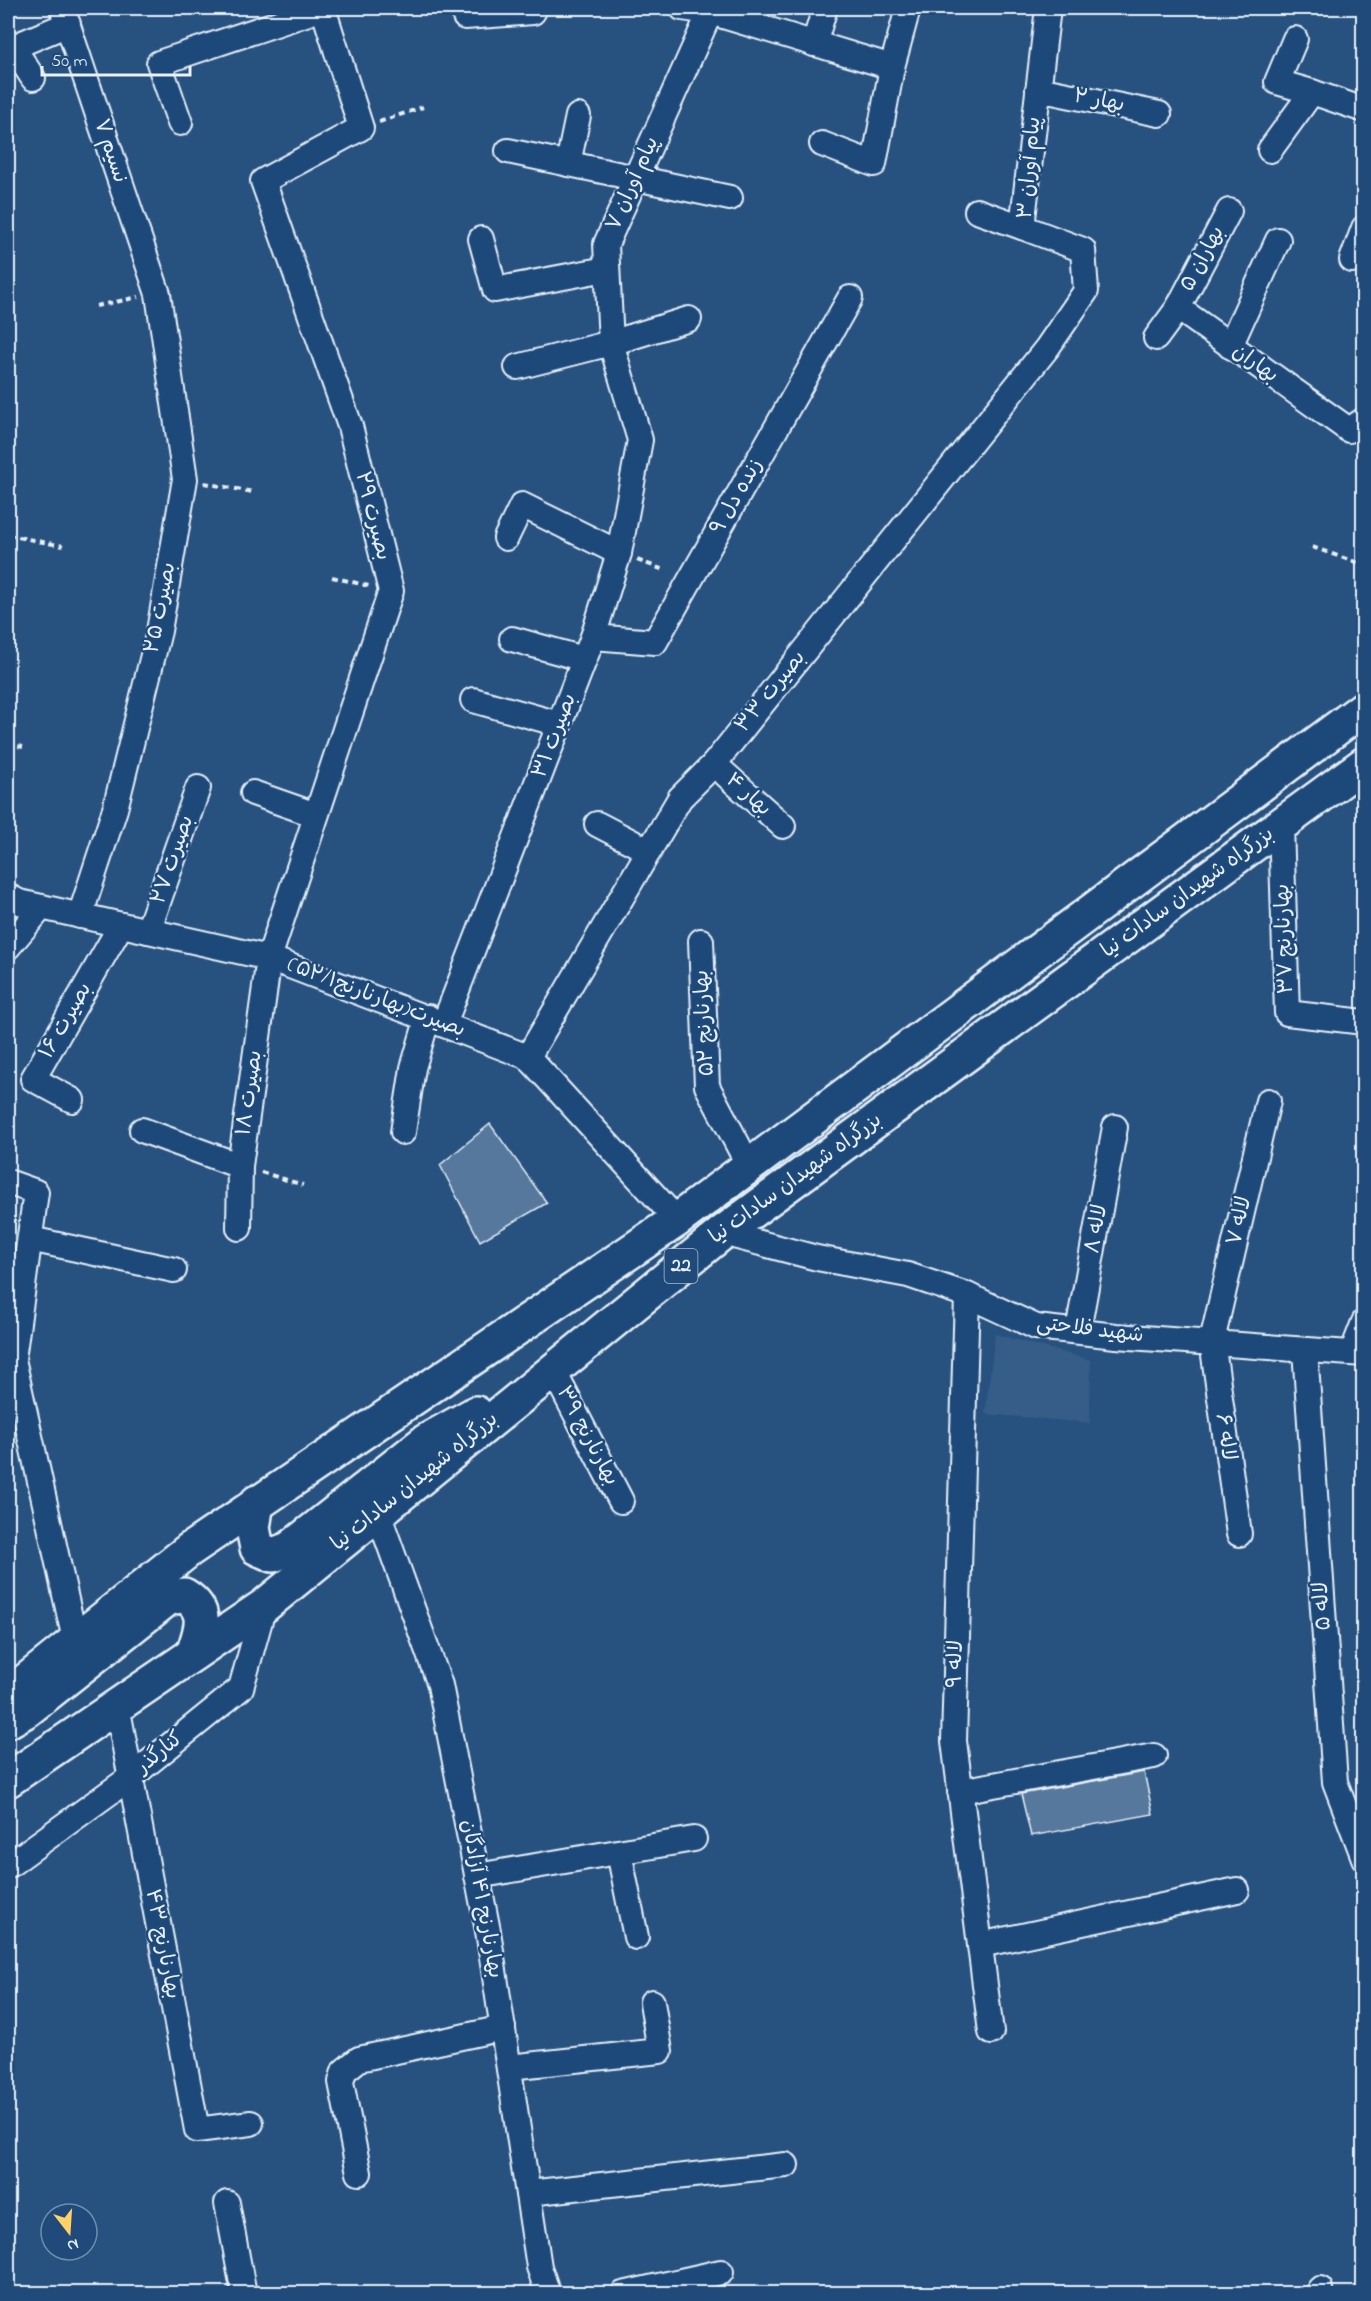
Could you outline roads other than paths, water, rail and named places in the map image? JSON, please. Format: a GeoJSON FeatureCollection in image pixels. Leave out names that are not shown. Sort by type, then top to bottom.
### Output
{"type":"FeatureCollection","features":[{"type":"Feature","properties":{"kind":"highway","name":"بزرگراه شهیدان سادات نیا"},"geometry":{"type":"LineString","coordinates":[[8,1695],[189,1550],[677,1220],[1364,708]]}},
{"type":"Feature","properties":{"kind":"highway","name":"بزرگراه شهیدان سادات نیا"},"geometry":{"type":"LineString","coordinates":[[8,1780],[264,1606],[722,1233],[1364,764]]}},
{"type":"Feature","properties":{"kind":"highway"},"geometry":{"type":"LineString","coordinates":[[257,1502],[253,1528],[257,1548],[273,1555],[289,1549],[426,1441],[553,1370]]}},
{"type":"Feature","properties":{"kind":"highway"},"geometry":{"type":"LineString","coordinates":[[8,1721],[27,1710],[167,1599],[183,1595],[195,1602],[201,1613],[202,1627],[193,1653]]}},
{"type":"Feature","properties":{"kind":"street"},"geometry":{"type":"LineString","coordinates":[[180,123],[159,63],[323,8]]}},
{"type":"Feature","properties":{"kind":"street","name":"بصیرت ۲۹"},"geometry":{"type":"LineString","coordinates":[[269,958],[391,591],[350,426],[263,181],[361,128],[323,8]]}},
{"type":"Feature","properties":{"kind":"street"},"geometry":{"type":"LineString","coordinates":[[463,8],[465,16],[533,12],[535,8]]}},
{"type":"Feature","properties":{"kind":"street"},"geometry":{"type":"LineString","coordinates":[[682,8],[711,10],[892,67]]}},
{"type":"Feature","properties":{"kind":"street"},"geometry":{"type":"LineString","coordinates":[[814,44],[825,8]]}},
{"type":"Feature","properties":{"kind":"street","name":"پیام آوران ۳"},"geometry":{"type":"LineString","coordinates":[[1047,348],[1086,291],[1083,250],[1022,227],[1048,8]]}},
{"type":"Feature","properties":{"kind":"street","name":"پیام آوران ۷"},"geometry":{"type":"LineString","coordinates":[[640,440],[611,343],[606,244],[711,10]]}},
{"type":"Feature","properties":{"kind":"street"},"geometry":{"type":"LineString","coordinates":[[822,144],[874,164],[892,67],[907,12]]}},
{"type":"Feature","properties":{"kind":"street"},"geometry":{"type":"LineString","coordinates":[[33,78],[13,47],[65,16]]}},
{"type":"Feature","properties":{"kind":"street","name":"نسیم ۷"},"geometry":{"type":"LineString","coordinates":[[65,16],[158,294]]}},
{"type":"Feature","properties":{"kind":"street"},"geometry":{"type":"LineString","coordinates":[[1295,39],[1277,82],[1364,110]]}},
{"type":"Feature","properties":{"kind":"street","name":"بهار ۲"},"geometry":{"type":"LineString","coordinates":[[1038,89],[1160,114]]}},
{"type":"Feature","properties":{"kind":"street"},"geometry":{"type":"LineString","coordinates":[[1270,150],[1312,92]]}},
{"type":"Feature","properties":{"kind":"street"},"geometry":{"type":"LineString","coordinates":[[568,164],[578,117]]}},
{"type":"Feature","properties":{"kind":"street"},"geometry":{"type":"LineString","coordinates":[[508,152],[730,198]]}},
{"type":"Feature","properties":{"kind":"street"},"geometry":{"type":"LineString","coordinates":[[977,211],[1022,227]]}},
{"type":"Feature","properties":{"kind":"street","name":"بهاران ۵"},"geometry":{"type":"LineString","coordinates":[[1178,308],[1229,211]]}},
{"type":"Feature","properties":{"kind":"street"},"geometry":{"type":"LineString","coordinates":[[1352,260],[1364,228]]}},
{"type":"Feature","properties":{"kind":"street"},"geometry":{"type":"LineString","coordinates":[[481,239],[495,290],[606,269]]}},
{"type":"Feature","properties":{"kind":"street"},"geometry":{"type":"LineString","coordinates":[[1230,346],[1278,240]]}},
{"type":"Feature","properties":{"kind":"street","name":"بصیرت ۲۵"},"geometry":{"type":"LineString","coordinates":[[80,916],[115,809],[159,631],[185,479],[158,294]]}},
{"type":"Feature","properties":{"kind":"street","name":"زنده دل ۹"},"geometry":{"type":"LineString","coordinates":[[593,637],[655,642],[850,298]]}},
{"type":"Feature","properties":{"kind":"street"},"geometry":{"type":"LineString","coordinates":[[1156,338],[1178,308]]}},
{"type":"Feature","properties":{"kind":"street","name":"بهاران"},"geometry":{"type":"LineString","coordinates":[[1178,308],[1349,430],[1364,420]]}},
{"type":"Feature","properties":{"kind":"street"},"geometry":{"type":"LineString","coordinates":[[518,367],[611,343],[689,319]]}},
{"type":"Feature","properties":{"kind":"street","name":"بصیرت ۳۳"},"geometry":{"type":"LineString","coordinates":[[528,1057],[680,798],[714,764],[1047,348]]}},
{"type":"Feature","properties":{"kind":"street","name":"بصیرت ۳۱"},"geometry":{"type":"LineString","coordinates":[[403,1132],[414,1068],[436,1021],[560,724],[593,637],[619,553],[640,440]]}},
{"type":"Feature","properties":{"kind":"street"},"geometry":{"type":"LineString","coordinates":[[506,538],[522,505],[619,553]]}},
{"type":"Feature","properties":{"kind":"street"},"geometry":{"type":"LineString","coordinates":[[512,639],[584,659]]}},
{"type":"Feature","properties":{"kind":"street"},"geometry":{"type":"LineString","coordinates":[[473,700],[560,724]]}},
{"type":"Feature","properties":{"kind":"street","name":"بهار ۴"},"geometry":{"type":"LineString","coordinates":[[714,764],[783,826]]}},
{"type":"Feature","properties":{"kind":"street","name":"بصیرت ۲۷"},"geometry":{"type":"LineString","coordinates":[[148,931],[198,788]]}},
{"type":"Feature","properties":{"kind":"street"},"geometry":{"type":"LineString","coordinates":[[253,793],[316,815]]}},
{"type":"Feature","properties":{"kind":"street"},"geometry":{"type":"LineString","coordinates":[[597,824],[649,850]]}},
{"type":"Feature","properties":{"kind":"street","name":"بهارنارنج ۳۷"},"geometry":{"type":"LineString","coordinates":[[1281,825],[1287,1012],[1364,1022]]}},
{"type":"Feature","properties":{"kind":"street","name":"بصیرت(بهارنارنج۵۲/۱)"},"geometry":{"type":"LineString","coordinates":[[8,896],[19,902],[269,958],[528,1057],[677,1220]]}},
{"type":"Feature","properties":{"kind":"street"},"geometry":{"type":"LineString","coordinates":[[8,947],[42,907]]}},
{"type":"Feature","properties":{"kind":"street","name":"بصیرت ۱۶"},"geometry":{"type":"LineString","coordinates":[[72,1100],[33,1079],[121,925]]}},
{"type":"Feature","properties":{"kind":"street","name":"بهارنارنج ۵۲"},"geometry":{"type":"LineString","coordinates":[[701,941],[707,1086],[749,1166]]}},
{"type":"Feature","properties":{"kind":"street","name":"بصیرت ۱۸"},"geometry":{"type":"LineString","coordinates":[[239,1228],[240,1166],[269,958]]}},
{"type":"Feature","properties":{"kind":"street","name":"لاله ۷"},"geometry":{"type":"LineString","coordinates":[[1212,1341],[1268,1101]]}},
{"type":"Feature","properties":{"kind":"street","name":"لاله ۸"},"geometry":{"type":"LineString","coordinates":[[1078,1331],[1115,1127]]}},
{"type":"Feature","properties":{"kind":"street"},"geometry":{"type":"LineString","coordinates":[[142,1130],[240,1166]]}},
{"type":"Feature","properties":{"kind":"street"},"geometry":{"type":"LineString","coordinates":[[8,1182],[36,1192],[10,1359],[75,1640]]}},
{"type":"Feature","properties":{"kind":"street","name":"شهید فلاحتی"},"geometry":{"type":"LineString","coordinates":[[722,1233],[817,1258],[908,1275],[967,1295],[1036,1327],[1358,1353]]}},
{"type":"Feature","properties":{"kind":"street"},"geometry":{"type":"LineString","coordinates":[[30,1239],[174,1270]]}},
{"type":"Feature","properties":{"kind":"street","name":"لاله ۹"},"geometry":{"type":"LineString","coordinates":[[967,1295],[954,1740],[991,2032]]}},
{"type":"Feature","properties":{"kind":"street"},"geometry":{"type":"LineString","coordinates":[[1358,1353],[1364,1322]]}},
{"type":"Feature","properties":{"kind":"street","name":"لاله ۶"},"geometry":{"type":"LineString","coordinates":[[1212,1341],[1239,1534]]}},
{"type":"Feature","properties":{"kind":"street","name":"لاله ۵"},"geometry":{"type":"LineString","coordinates":[[1305,1350],[1335,1782],[1364,1858]]}},
{"type":"Feature","properties":{"kind":"street","name":"بهارنارنج ۳۹"},"geometry":{"type":"LineString","coordinates":[[553,1370],[621,1501]]}},
{"type":"Feature","properties":{"kind":"street","name":"بهارنارنج ۴۱ آزادگان"},"geometry":{"type":"LineString","coordinates":[[378,1513],[440,1685],[477,1876],[503,2028],[539,2267],[548,2294]]}},
{"type":"Feature","properties":{"kind":"street","name":"کنارگذر"},"geometry":{"type":"LineString","coordinates":[[8,1866],[131,1777],[241,1688],[264,1606]]}},
{"type":"Feature","properties":{"kind":"street","name":"بهارنارنج ۴۳"},"geometry":{"type":"LineString","coordinates":[[117,1705],[197,2130],[251,2123]]}},
{"type":"Feature","properties":{"kind":"street"},"geometry":{"type":"LineString","coordinates":[[960,1791],[1154,1756]]}},
{"type":"Feature","properties":{"kind":"street"},"geometry":{"type":"LineString","coordinates":[[477,1876],[694,1839]]}},
{"type":"Feature","properties":{"kind":"street"},"geometry":{"type":"LineString","coordinates":[[619,1852],[636,1937]]}},
{"type":"Feature","properties":{"kind":"street"},"geometry":{"type":"LineString","coordinates":[[980,1945],[1237,1890]]}},
{"type":"Feature","properties":{"kind":"street"},"geometry":{"type":"LineString","coordinates":[[509,2067],[660,2050],[652,2002]]}},
{"type":"Feature","properties":{"kind":"street"},"geometry":{"type":"LineString","coordinates":[[359,2173],[340,2082],[344,2071],[359,2059],[503,2028]]}},
{"type":"Feature","properties":{"kind":"street"},"geometry":{"type":"LineString","coordinates":[[528,2193],[786,2165]]}},
{"type":"Feature","properties":{"kind":"street"},"geometry":{"type":"LineString","coordinates":[[227,2203],[244,2294]]}},
{"type":"Feature","properties":{"kind":"street"},"geometry":{"type":"LineString","coordinates":[[623,2294],[722,2272]]}}]}
